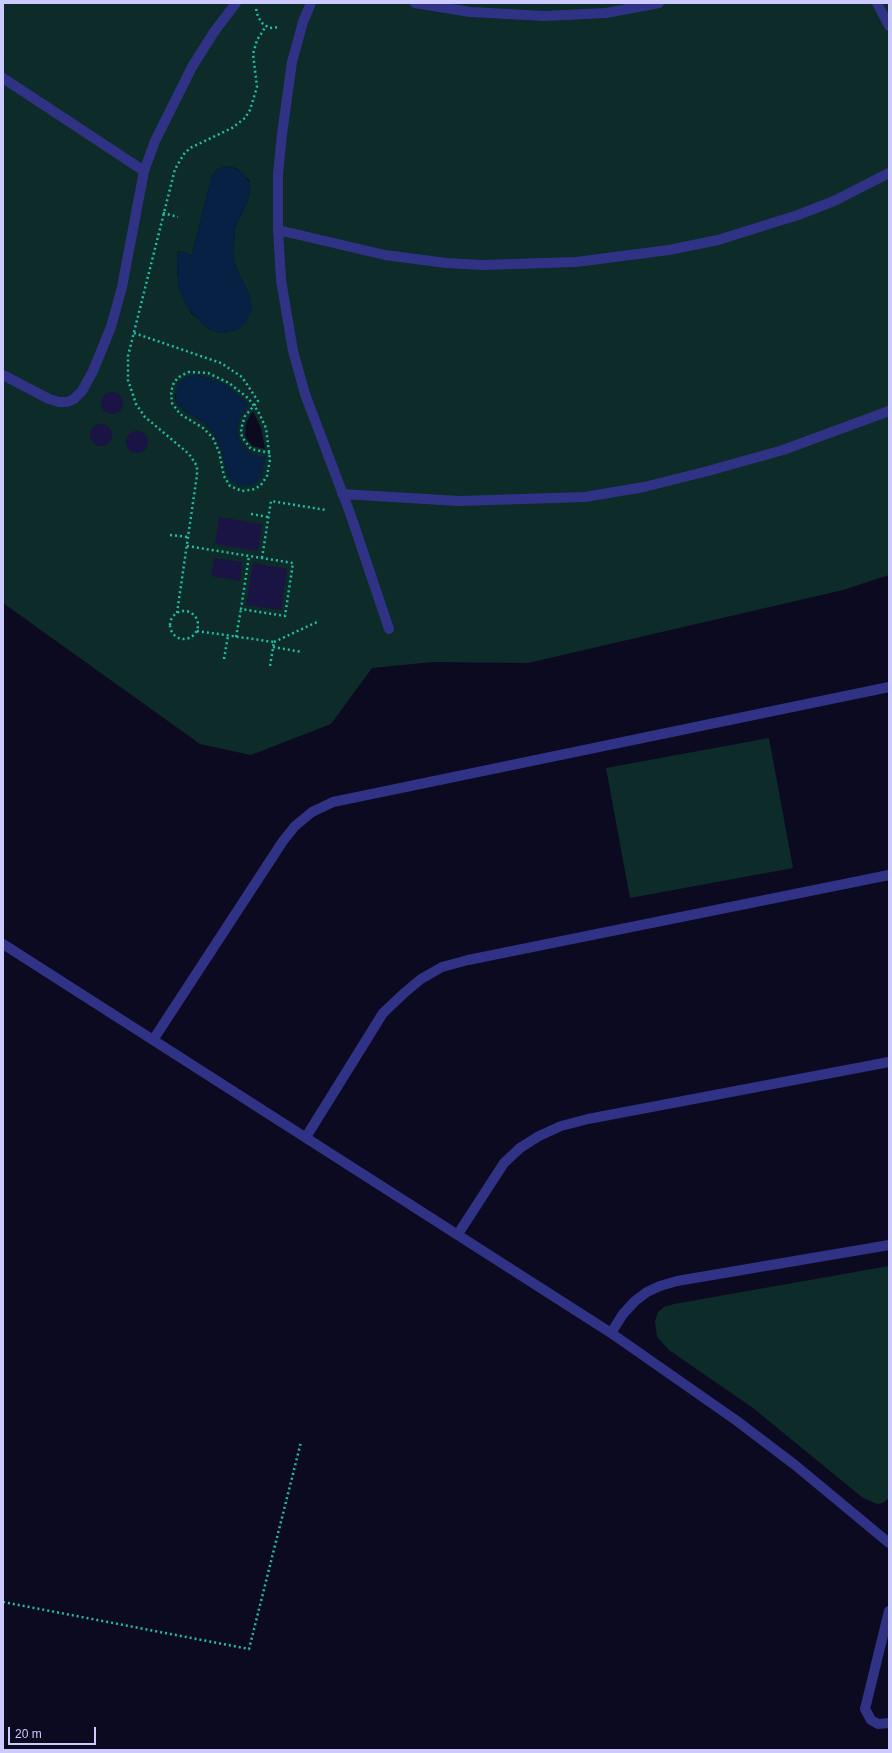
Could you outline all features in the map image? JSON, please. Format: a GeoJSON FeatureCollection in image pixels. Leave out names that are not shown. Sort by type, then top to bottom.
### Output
{"type":"FeatureCollection","features":[{"type":"Feature","properties":{"kind":"street"},"geometry":{"type":"LineString","coordinates":[[3,375],[49,399],[59,402],[67,402],[74,399],[82,391],[93,371],[111,327],[122,287],[144,171],[155,141],[192,67],[214,32],[236,3]]}},
{"type":"Feature","properties":{"kind":"street"},"geometry":{"type":"LineString","coordinates":[[311,3],[292,62],[282,134],[278,174],[278,230],[281,280],[293,351],[305,394],[350,514],[389,629]]}},
{"type":"Feature","properties":{"kind":"street"},"geometry":{"type":"LineString","coordinates":[[415,3],[470,12],[545,16],[606,13],[659,3]]}},
{"type":"Feature","properties":{"kind":"street"},"geometry":{"type":"LineString","coordinates":[[877,3],[889,26]]}},
{"type":"Feature","properties":{"kind":"street"},"geometry":{"type":"LineString","coordinates":[[3,78],[144,171]]}},
{"type":"Feature","properties":{"kind":"street"},"geometry":{"type":"LineString","coordinates":[[278,230],[385,255],[446,264],[490,265],[576,262],[668,250],[726,238],[798,215],[834,200],[889,173]]}},
{"type":"Feature","properties":{"kind":"street"},"geometry":{"type":"LineString","coordinates":[[342,494],[458,501],[585,497],[644,487],[708,471],[782,450],[889,411]]}},
{"type":"Feature","properties":{"kind":"street"},"geometry":{"type":"LineString","coordinates":[[154,1040],[283,841],[295,826],[312,812],[333,802],[889,687]]}},
{"type":"Feature","properties":{"kind":"street"},"geometry":{"type":"LineString","coordinates":[[306,1137],[383,1013],[421,979],[442,967],[484,956],[889,875]]}},
{"type":"Feature","properties":{"kind":"street"},"geometry":{"type":"LineString","coordinates":[[3,944],[611,1333],[742,1425],[795,1465],[889,1543]]}},
{"type":"Feature","properties":{"kind":"street"},"geometry":{"type":"LineString","coordinates":[[458,1234],[504,1163],[520,1148],[561,1126],[588,1119],[889,1062]]}},
{"type":"Feature","properties":{"kind":"street"},"geometry":{"type":"LineString","coordinates":[[611,1333],[623,1314],[635,1301],[647,1292],[660,1286],[677,1281],[889,1245]]}},
{"type":"Feature","properties":{"kind":"street"},"geometry":{"type":"LineString","coordinates":[[889,1611],[865,1709],[871,1720],[878,1724],[889,1723]]}},
{"type":"Feature","properties":{"kind":"path"},"geometry":{"type":"LineString","coordinates":[[255,3],[258,17],[266,26],[278,28],[306,15]]}},
{"type":"Feature","properties":{"kind":"path"},"geometry":{"type":"LineString","coordinates":[[177,613],[198,475],[194,460],[185,449],[145,417],[136,404],[128,380],[128,356],[175,168],[190,148],[232,128],[245,118],[250,110],[257,87],[253,54],[257,40],[266,26]]}},
{"type":"Feature","properties":{"kind":"path"},"geometry":{"type":"LineString","coordinates":[[163,213],[178,217]]}},
{"type":"Feature","properties":{"kind":"path"},"geometry":{"type":"LineString","coordinates":[[134,333],[227,366],[242,377],[258,401],[243,420],[242,437],[251,448],[270,453]]}},
{"type":"Feature","properties":{"kind":"path"},"geometry":{"type":"LineString","coordinates":[[194,372],[208,374],[229,383],[254,405],[266,428],[270,453],[268,476],[261,485],[248,491],[235,489],[230,486],[224,476],[219,452],[213,438],[203,428],[175,409],[170,397],[172,386],[179,377],[184,374],[194,372]]}},
{"type":"Feature","properties":{"kind":"path"},"geometry":{"type":"LineString","coordinates":[[262,558],[271,501],[350,514]]}},
{"type":"Feature","properties":{"kind":"path"},"geometry":{"type":"LineString","coordinates":[[251,514],[268,517]]}},
{"type":"Feature","properties":{"kind":"path"},"geometry":{"type":"LineString","coordinates":[[170,535],[188,537]]}},
{"type":"Feature","properties":{"kind":"path"},"geometry":{"type":"LineString","coordinates":[[187,546],[294,563],[285,616],[240,609]]}},
{"type":"Feature","properties":{"kind":"path"},"geometry":{"type":"LineString","coordinates":[[236,636],[248,556]]}},
{"type":"Feature","properties":{"kind":"path"},"geometry":{"type":"LineString","coordinates":[[185,610],[192,613],[197,619],[197,631],[190,638],[183,639],[176,637],[171,632],[170,624],[172,617],[185,610]]}},
{"type":"Feature","properties":{"kind":"path"},"geometry":{"type":"LineString","coordinates":[[197,631],[274,642],[317,622]]}},
{"type":"Feature","properties":{"kind":"path"},"geometry":{"type":"LineString","coordinates":[[224,659],[228,636]]}},
{"type":"Feature","properties":{"kind":"path"},"geometry":{"type":"LineString","coordinates":[[270,666],[274,642]]}},
{"type":"Feature","properties":{"kind":"path"},"geometry":{"type":"LineString","coordinates":[[273,647],[302,652]]}},
{"type":"Feature","properties":{"kind":"path"},"geometry":{"type":"LineString","coordinates":[[3,1602],[249,1649],[301,1442]]}},
{"type":"Feature","properties":{"kind":"green space"},"geometry":{"type":"Polygon","coordinates":[[[3,3],[889,3],[889,575],[843,590],[528,663],[433,662],[372,668],[331,724],[251,755],[200,744],[3,603],[3,3]],[[227,166],[218,169],[212,176],[192,255],[178,251],[177,262],[177,274],[191,313],[209,329],[223,333],[239,329],[249,294],[236,268],[233,255],[235,228],[249,198],[249,180],[238,169],[227,166]],[[198,375],[175,395],[176,402],[185,411],[205,423],[215,435],[222,451],[226,471],[265,456],[256,456],[249,453],[239,440],[237,430],[239,419],[248,404],[224,384],[198,375]],[[253,411],[246,423],[245,435],[247,440],[253,446],[265,449],[261,428],[253,411]]]}},
{"type":"Feature","properties":{"kind":"green space"},"geometry":{"type":"Polygon","coordinates":[[[769,738],[793,868],[630,898],[606,768],[769,738]]]}},
{"type":"Feature","properties":{"kind":"green space"},"geometry":{"type":"Polygon","coordinates":[[[889,1266],[889,1498],[883,1503],[877,1504],[863,1498],[753,1408],[669,1350],[657,1337],[655,1321],[658,1312],[664,1307],[889,1266]]]}},
{"type":"Feature","properties":{"kind":"water"},"geometry":{"type":"Polygon","coordinates":[[[227,166],[242,171],[250,184],[249,198],[235,228],[233,255],[236,268],[249,294],[252,306],[251,313],[244,325],[239,329],[223,333],[216,332],[203,325],[186,306],[178,286],[177,262],[178,251],[192,255],[212,176],[218,169],[227,166]]]}},
{"type":"Feature","properties":{"kind":"water"},"geometry":{"type":"Polygon","coordinates":[[[198,375],[224,384],[249,404],[239,420],[237,430],[239,440],[249,453],[256,456],[266,456],[262,475],[257,482],[252,485],[241,486],[231,481],[226,471],[222,451],[215,435],[205,423],[185,411],[176,402],[176,389],[178,384],[187,376],[198,375]]]}},
{"type":"Feature","properties":{"kind":"building"},"geometry":{"type":"Polygon","coordinates":[[[112,392],[120,395],[123,403],[120,411],[112,414],[104,411],[101,403],[104,395],[112,392]]]}},
{"type":"Feature","properties":{"kind":"building"},"geometry":{"type":"Polygon","coordinates":[[[101,424],[109,427],[112,435],[109,443],[101,446],[93,443],[90,435],[93,427],[101,424]]]}},
{"type":"Feature","properties":{"kind":"building"},"geometry":{"type":"Polygon","coordinates":[[[137,431],[145,434],[148,442],[145,450],[137,453],[129,450],[126,442],[129,434],[137,431]]]}},
{"type":"Feature","properties":{"kind":"building"},"geometry":{"type":"Polygon","coordinates":[[[219,517],[262,524],[258,551],[215,544],[219,517]]]}},
{"type":"Feature","properties":{"kind":"building"},"geometry":{"type":"Polygon","coordinates":[[[214,558],[242,562],[240,581],[211,576],[214,558]]]}},
{"type":"Feature","properties":{"kind":"building"},"geometry":{"type":"Polygon","coordinates":[[[253,563],[287,569],[281,610],[246,605],[253,563]]]}}]}
